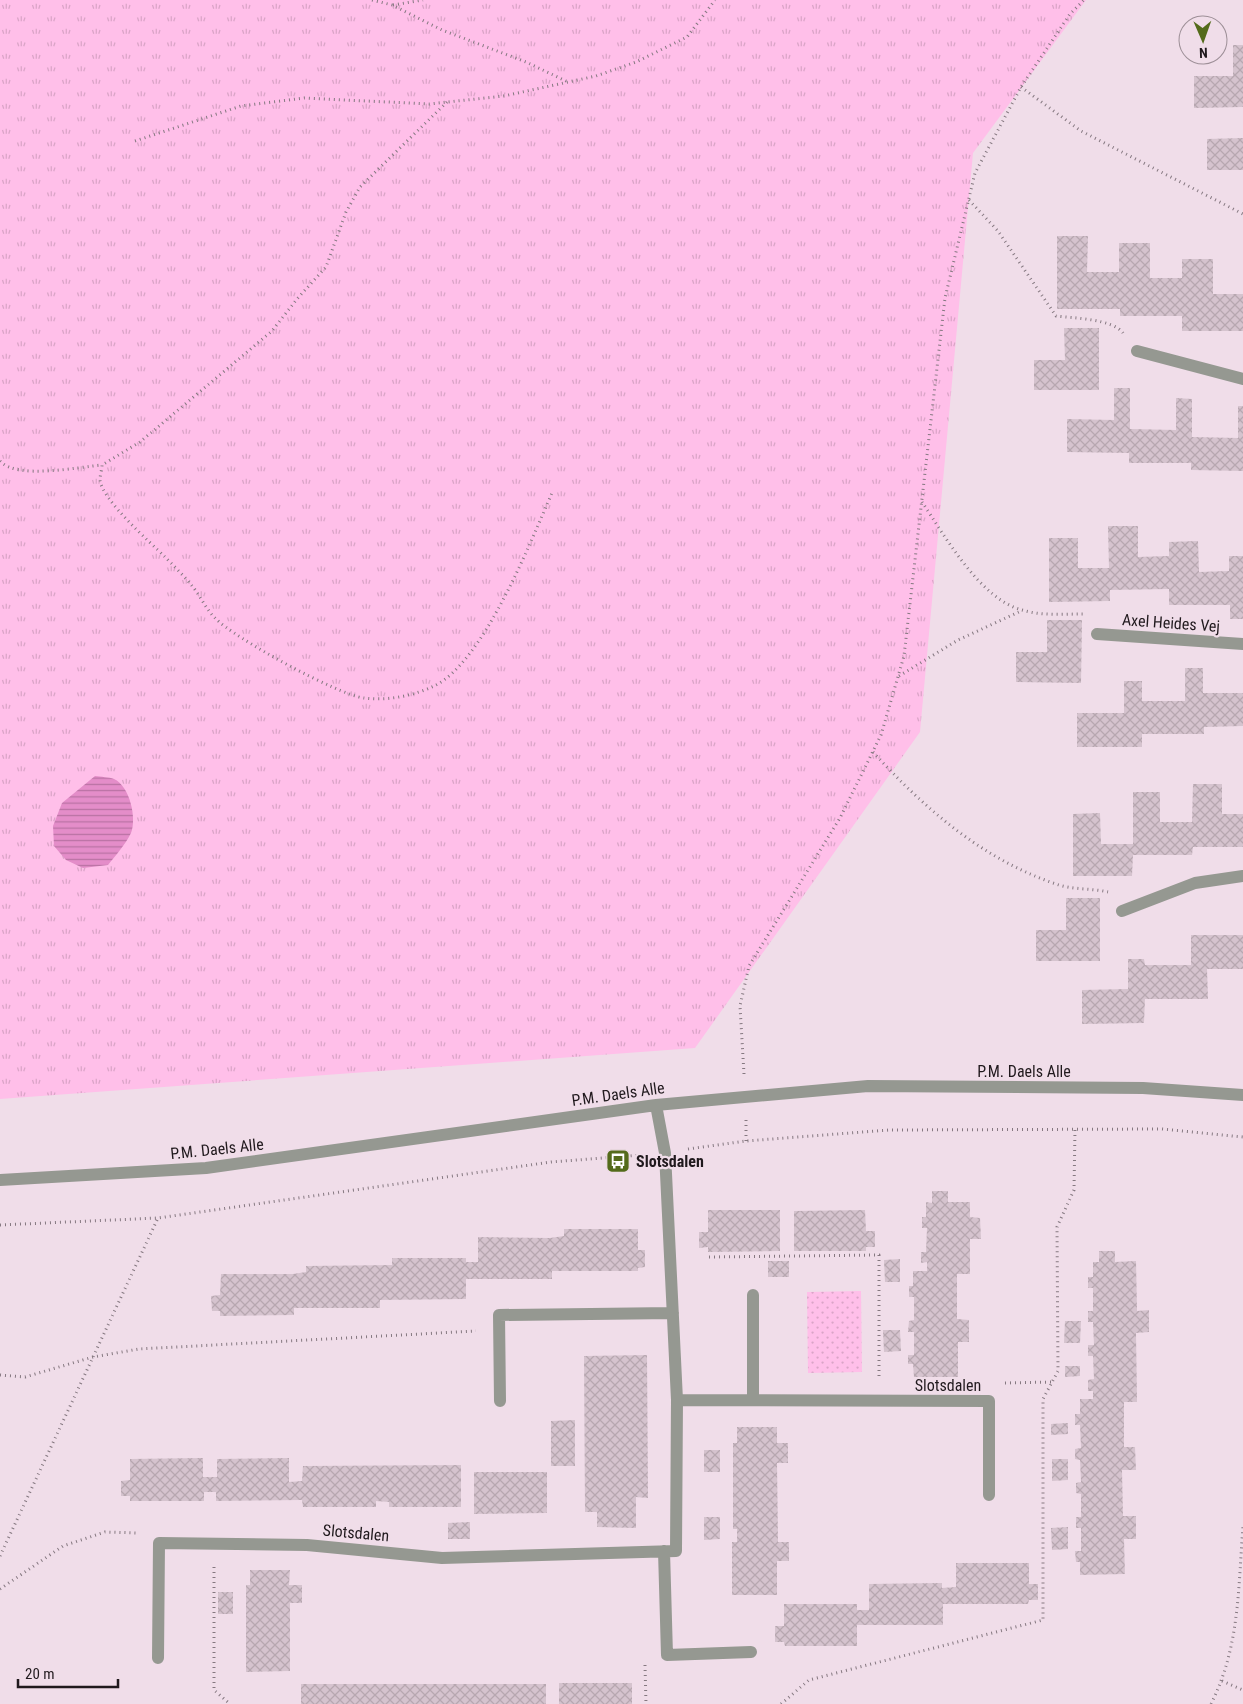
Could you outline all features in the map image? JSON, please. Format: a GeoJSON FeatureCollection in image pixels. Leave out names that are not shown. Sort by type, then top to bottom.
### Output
{"type":"FeatureCollection","features":[{"type":"Feature","properties":{"kind":"street"},"geometry":{"type":"LineString","coordinates":[[1137,351],[1243,379]]}},
{"type":"Feature","properties":{"kind":"street","name":"Axel Heides Vej"},"geometry":{"type":"LineString","coordinates":[[1097,634],[1243,644]]}},
{"type":"Feature","properties":{"kind":"street"},"geometry":{"type":"LineString","coordinates":[[1122,911],[1195,883],[1243,876]]}},
{"type":"Feature","properties":{"kind":"street","name":"P.M. Daels Alle"},"geometry":{"type":"LineString","coordinates":[[0,1180],[206,1168],[656,1104],[868,1086],[1143,1088],[1243,1096]]}},
{"type":"Feature","properties":{"kind":"street"},"geometry":{"type":"LineString","coordinates":[[656,1104],[665,1153],[677,1400],[676,1551],[664,1551],[667,1655],[751,1652]]}},
{"type":"Feature","properties":{"kind":"street"},"geometry":{"type":"LineString","coordinates":[[753,1295],[753,1400]]}},
{"type":"Feature","properties":{"kind":"street"},"geometry":{"type":"LineString","coordinates":[[500,1401],[499,1315],[673,1313]]}},
{"type":"Feature","properties":{"kind":"street","name":"Slotsdalen"},"geometry":{"type":"LineString","coordinates":[[677,1400],[989,1401],[989,1495]]}},
{"type":"Feature","properties":{"kind":"street"},"geometry":{"type":"LineString","coordinates":[[158,1658],[160,1543]]}},
{"type":"Feature","properties":{"kind":"street","name":"Slotsdalen"},"geometry":{"type":"LineString","coordinates":[[160,1543],[306,1545],[442,1558],[664,1551]]}},
{"type":"Feature","properties":{"kind":"path"},"geometry":{"type":"LineString","coordinates":[[372,0],[392,5],[442,30],[526,62],[568,82]]}},
{"type":"Feature","properties":{"kind":"path"},"geometry":{"type":"LineString","coordinates":[[392,5],[423,0]]}},
{"type":"Feature","properties":{"kind":"path"},"geometry":{"type":"LineString","coordinates":[[135,141],[241,106],[304,98],[429,104],[504,96],[596,76],[636,62],[687,37],[715,0]]}},
{"type":"Feature","properties":{"kind":"path"},"geometry":{"type":"LineString","coordinates":[[744,1081],[740,1006],[748,966],[840,818],[882,735],[904,656],[945,298],[975,173],[1021,87],[1070,14],[1084,0]]}},
{"type":"Feature","properties":{"kind":"path"},"geometry":{"type":"LineString","coordinates":[[1021,87],[1081,131],[1243,214]]}},
{"type":"Feature","properties":{"kind":"path"},"geometry":{"type":"LineString","coordinates":[[0,461],[4,466],[20,471],[102,465],[140,442],[272,331],[296,299],[326,268],[346,212],[360,187],[447,102]]}},
{"type":"Feature","properties":{"kind":"path"},"geometry":{"type":"LineString","coordinates":[[968,200],[998,231],[1056,316],[1100,321],[1120,328],[1137,351]]}},
{"type":"Feature","properties":{"kind":"path"},"geometry":{"type":"LineString","coordinates":[[102,465],[100,481],[111,503],[194,588],[215,618],[240,637],[279,659],[333,687],[363,698],[398,698],[434,687],[453,675],[483,634],[512,583],[552,493]]}},
{"type":"Feature","properties":{"kind":"path"},"geometry":{"type":"LineString","coordinates":[[921,502],[983,585],[1001,600],[1021,610],[1055,614],[1084,614],[1097,634]]}},
{"type":"Feature","properties":{"kind":"path"},"geometry":{"type":"LineString","coordinates":[[898,676],[958,640],[1021,610]]}},
{"type":"Feature","properties":{"kind":"path"},"geometry":{"type":"LineString","coordinates":[[873,752],[930,809],[967,840],[1018,869],[1058,885],[1110,892],[1122,911]]}},
{"type":"Feature","properties":{"kind":"path"},"geometry":{"type":"LineString","coordinates":[[746,1125],[746,1141]]}},
{"type":"Feature","properties":{"kind":"path"},"geometry":{"type":"LineString","coordinates":[[0,1225],[158,1218],[551,1162],[665,1153],[746,1141],[889,1130],[1162,1129],[1243,1137]]}},
{"type":"Feature","properties":{"kind":"path"},"geometry":{"type":"LineString","coordinates":[[0,1556],[158,1218]]}},
{"type":"Feature","properties":{"kind":"path"},"geometry":{"type":"LineString","coordinates":[[708,1257],[879,1255],[878,1401]]}},
{"type":"Feature","properties":{"kind":"path"},"geometry":{"type":"LineString","coordinates":[[0,1375],[25,1377],[93,1357],[139,1349],[499,1330]]}},
{"type":"Feature","properties":{"kind":"path"},"geometry":{"type":"LineString","coordinates":[[1211,1704],[1222,1681],[1234,1639],[1243,1526]]}},
{"type":"Feature","properties":{"kind":"path"},"geometry":{"type":"LineString","coordinates":[[0,1589],[63,1546],[105,1532],[136,1532],[160,1543]]}},
{"type":"Feature","properties":{"kind":"path"},"geometry":{"type":"LineString","coordinates":[[214,1544],[214,1690],[230,1704]]}},
{"type":"Feature","properties":{"kind":"path"},"geometry":{"type":"LineString","coordinates":[[1222,1681],[1243,1690]]}},
{"type":"Feature","properties":{"kind":"green space"},"geometry":{"type":"Polygon","coordinates":[[[0,0],[1086,0],[973,153],[920,732],[695,1048],[0,1099],[0,0]]]}},
{"type":"Feature","properties":{"kind":"green space"},"geometry":{"type":"Polygon","coordinates":[[[861,1291],[862,1372],[808,1373],[807,1292],[861,1291]]]}},
{"type":"Feature","properties":{"kind":"shaded area"},"geometry":{"type":"Polygon","coordinates":[[[95,776],[114,779],[124,788],[131,803],[133,827],[126,842],[108,865],[83,868],[66,860],[54,846],[53,826],[62,803],[95,776]]]}},
{"type":"Feature","properties":{"kind":"building"},"geometry":{"type":"Polygon","coordinates":[[[1233,45],[1243,45],[1243,107],[1194,108],[1194,76],[1233,76],[1233,45]]]}},
{"type":"Feature","properties":{"kind":"building"},"geometry":{"type":"Polygon","coordinates":[[[1243,138],[1243,170],[1207,170],[1207,139],[1243,138]]]}},
{"type":"Feature","properties":{"kind":"building"},"geometry":{"type":"Polygon","coordinates":[[[1057,236],[1088,236],[1087,272],[1119,272],[1119,243],[1150,243],[1150,278],[1182,278],[1182,259],[1213,259],[1213,294],[1243,294],[1243,331],[1182,331],[1182,316],[1120,316],[1120,309],[1057,309],[1057,236]]]}},
{"type":"Feature","properties":{"kind":"building"},"geometry":{"type":"Polygon","coordinates":[[[1064,328],[1099,328],[1099,390],[1034,390],[1034,360],[1065,360],[1064,328]]]}},
{"type":"Feature","properties":{"kind":"building"},"geometry":{"type":"Polygon","coordinates":[[[1114,388],[1130,388],[1130,429],[1176,430],[1176,398],[1192,399],[1192,437],[1238,438],[1238,406],[1243,406],[1243,471],[1191,470],[1191,463],[1129,463],[1129,453],[1067,452],[1067,419],[1114,420],[1114,388]]]}},
{"type":"Feature","properties":{"kind":"building"},"geometry":{"type":"Polygon","coordinates":[[[1108,526],[1138,526],[1138,557],[1169,556],[1169,542],[1198,541],[1199,572],[1229,571],[1229,556],[1243,556],[1243,619],[1230,619],[1230,605],[1169,605],[1169,589],[1110,590],[1110,601],[1049,602],[1049,538],[1078,538],[1078,568],[1109,568],[1108,526]]]}},
{"type":"Feature","properties":{"kind":"building"},"geometry":{"type":"Polygon","coordinates":[[[1047,620],[1082,620],[1081,683],[1016,682],[1016,652],[1047,652],[1047,620]]]}},
{"type":"Feature","properties":{"kind":"building"},"geometry":{"type":"Polygon","coordinates":[[[1185,668],[1203,668],[1203,693],[1243,693],[1243,726],[1204,727],[1204,734],[1142,734],[1142,747],[1077,747],[1077,713],[1124,713],[1124,681],[1142,681],[1142,701],[1185,701],[1185,668]]]}},
{"type":"Feature","properties":{"kind":"building"},"geometry":{"type":"Polygon","coordinates":[[[1193,784],[1222,784],[1222,814],[1243,814],[1243,847],[1193,847],[1192,855],[1133,855],[1132,876],[1073,876],[1073,814],[1100,813],[1101,844],[1133,844],[1133,792],[1160,792],[1160,822],[1192,822],[1193,784]]]}},
{"type":"Feature","properties":{"kind":"building"},"geometry":{"type":"Polygon","coordinates":[[[1066,898],[1100,898],[1100,961],[1036,961],[1036,930],[1066,930],[1066,898]]]}},
{"type":"Feature","properties":{"kind":"building"},"geometry":{"type":"Polygon","coordinates":[[[1191,935],[1243,935],[1243,969],[1207,969],[1208,999],[1145,999],[1144,1023],[1082,1024],[1082,990],[1128,989],[1128,959],[1144,959],[1145,965],[1191,965],[1191,935]]]}},
{"type":"Feature","properties":{"kind":"building"},"geometry":{"type":"Polygon","coordinates":[[[932,1191],[948,1191],[948,1202],[970,1202],[970,1217],[980,1218],[981,1239],[970,1239],[970,1274],[957,1274],[957,1319],[969,1320],[969,1342],[958,1342],[958,1377],[914,1377],[913,1364],[908,1364],[908,1355],[914,1355],[914,1332],[908,1332],[909,1321],[914,1320],[914,1297],[909,1297],[909,1286],[913,1286],[913,1271],[927,1271],[927,1262],[921,1263],[921,1252],[926,1252],[927,1228],[922,1228],[922,1217],[926,1217],[926,1202],[932,1203],[932,1191]]]}},
{"type":"Feature","properties":{"kind":"building"},"geometry":{"type":"Polygon","coordinates":[[[708,1210],[780,1210],[780,1251],[708,1252],[708,1247],[699,1248],[699,1232],[708,1232],[708,1210]]]}},
{"type":"Feature","properties":{"kind":"building"},"geometry":{"type":"Polygon","coordinates":[[[865,1210],[866,1231],[875,1231],[875,1247],[866,1247],[866,1251],[794,1251],[794,1211],[865,1210]]]}},
{"type":"Feature","properties":{"kind":"building"},"geometry":{"type":"Polygon","coordinates":[[[564,1229],[638,1229],[638,1250],[645,1250],[645,1267],[638,1268],[638,1271],[552,1271],[552,1279],[466,1279],[466,1299],[380,1300],[380,1308],[294,1308],[294,1315],[220,1316],[220,1311],[212,1311],[211,1296],[220,1295],[221,1274],[293,1274],[306,1272],[306,1266],[392,1265],[392,1258],[466,1258],[466,1262],[478,1262],[478,1237],[550,1238],[564,1236],[564,1229]]]}},
{"type":"Feature","properties":{"kind":"building"},"geometry":{"type":"Polygon","coordinates":[[[1099,1251],[1115,1251],[1115,1262],[1136,1261],[1137,1311],[1149,1310],[1149,1332],[1136,1333],[1137,1402],[1124,1402],[1124,1447],[1135,1447],[1136,1470],[1122,1470],[1123,1516],[1136,1516],[1136,1539],[1124,1539],[1125,1574],[1080,1575],[1080,1562],[1076,1562],[1075,1551],[1081,1551],[1081,1528],[1076,1528],[1076,1517],[1081,1517],[1081,1494],[1076,1493],[1076,1483],[1081,1482],[1080,1460],[1075,1459],[1075,1449],[1081,1448],[1080,1425],[1075,1425],[1075,1414],[1080,1414],[1080,1399],[1093,1399],[1093,1391],[1088,1391],[1088,1380],[1094,1379],[1093,1356],[1088,1356],[1088,1345],[1094,1345],[1093,1322],[1088,1322],[1088,1311],[1093,1311],[1093,1288],[1088,1288],[1088,1277],[1093,1277],[1093,1262],[1099,1262],[1099,1251]]]}},
{"type":"Feature","properties":{"kind":"building"},"geometry":{"type":"Polygon","coordinates":[[[900,1259],[900,1282],[885,1282],[884,1260],[900,1259]]]}},
{"type":"Feature","properties":{"kind":"building"},"geometry":{"type":"Polygon","coordinates":[[[768,1261],[789,1261],[789,1277],[768,1277],[768,1261]]]}},
{"type":"Feature","properties":{"kind":"building"},"geometry":{"type":"Polygon","coordinates":[[[1065,1321],[1081,1321],[1080,1343],[1064,1343],[1065,1321]]]}},
{"type":"Feature","properties":{"kind":"building"},"geometry":{"type":"Polygon","coordinates":[[[883,1330],[900,1330],[901,1351],[884,1352],[883,1330]]]}},
{"type":"Feature","properties":{"kind":"building"},"geometry":{"type":"Polygon","coordinates":[[[647,1355],[648,1498],[636,1497],[636,1528],[597,1527],[597,1512],[585,1512],[584,1356],[647,1355]]]}},
{"type":"Feature","properties":{"kind":"building"},"geometry":{"type":"Polygon","coordinates":[[[1065,1366],[1080,1366],[1080,1376],[1065,1377],[1065,1366]]]}},
{"type":"Feature","properties":{"kind":"building"},"geometry":{"type":"Polygon","coordinates":[[[575,1420],[575,1466],[551,1466],[551,1421],[575,1420]]]}},
{"type":"Feature","properties":{"kind":"building"},"geometry":{"type":"Polygon","coordinates":[[[1068,1423],[1068,1434],[1051,1435],[1051,1424],[1068,1423]]]}},
{"type":"Feature","properties":{"kind":"building"},"geometry":{"type":"Polygon","coordinates":[[[737,1427],[777,1427],[777,1443],[788,1443],[788,1463],[777,1463],[778,1542],[789,1542],[789,1561],[777,1561],[777,1595],[732,1595],[732,1542],[737,1542],[737,1529],[733,1529],[733,1443],[737,1443],[737,1427]]]}},
{"type":"Feature","properties":{"kind":"building"},"geometry":{"type":"Polygon","coordinates":[[[704,1450],[720,1450],[720,1472],[704,1472],[704,1450]]]}},
{"type":"Feature","properties":{"kind":"building"},"geometry":{"type":"Polygon","coordinates":[[[203,1458],[203,1477],[217,1477],[217,1459],[289,1458],[289,1482],[302,1481],[303,1466],[461,1465],[461,1507],[389,1507],[389,1502],[376,1501],[376,1507],[303,1507],[302,1500],[216,1501],[216,1492],[204,1492],[204,1501],[130,1501],[130,1496],[121,1496],[121,1481],[130,1480],[130,1459],[203,1458]]]}},
{"type":"Feature","properties":{"kind":"building"},"geometry":{"type":"Polygon","coordinates":[[[1052,1459],[1068,1459],[1068,1480],[1052,1481],[1052,1459]]]}},
{"type":"Feature","properties":{"kind":"building"},"geometry":{"type":"Polygon","coordinates":[[[474,1472],[547,1472],[547,1513],[474,1514],[474,1472]]]}},
{"type":"Feature","properties":{"kind":"building"},"geometry":{"type":"Polygon","coordinates":[[[704,1517],[720,1517],[720,1539],[704,1540],[704,1517]]]}},
{"type":"Feature","properties":{"kind":"building"},"geometry":{"type":"Polygon","coordinates":[[[470,1522],[470,1539],[448,1539],[448,1523],[470,1522]]]}},
{"type":"Feature","properties":{"kind":"building"},"geometry":{"type":"Polygon","coordinates":[[[1068,1527],[1068,1549],[1052,1550],[1051,1528],[1068,1527]]]}},
{"type":"Feature","properties":{"kind":"building"},"geometry":{"type":"Polygon","coordinates":[[[956,1563],[1029,1563],[1029,1584],[1038,1584],[1038,1600],[1029,1600],[1028,1604],[943,1604],[943,1625],[857,1625],[857,1646],[785,1646],[784,1642],[775,1642],[775,1626],[784,1626],[784,1604],[857,1604],[857,1610],[869,1610],[869,1584],[942,1583],[942,1588],[956,1587],[956,1563]]]}},
{"type":"Feature","properties":{"kind":"building"},"geometry":{"type":"Polygon","coordinates":[[[250,1570],[290,1570],[289,1585],[302,1585],[302,1603],[290,1603],[290,1671],[246,1672],[246,1585],[250,1585],[250,1570]]]}},
{"type":"Feature","properties":{"kind":"building"},"geometry":{"type":"Polygon","coordinates":[[[218,1592],[233,1592],[233,1614],[218,1614],[218,1592]]]}},
{"type":"Feature","properties":{"kind":"building"},"geometry":{"type":"Polygon","coordinates":[[[559,1683],[632,1683],[632,1704],[559,1704],[559,1683]]]}},
{"type":"Feature","properties":{"kind":"building"},"geometry":{"type":"Polygon","coordinates":[[[301,1684],[546,1684],[546,1704],[301,1704],[301,1684]]]}},
{"type":"Feature","properties":{"kind":"place","name":"Slotsdalen"},"geometry":{"type":"Point","coordinates":[618,1161]}}]}
